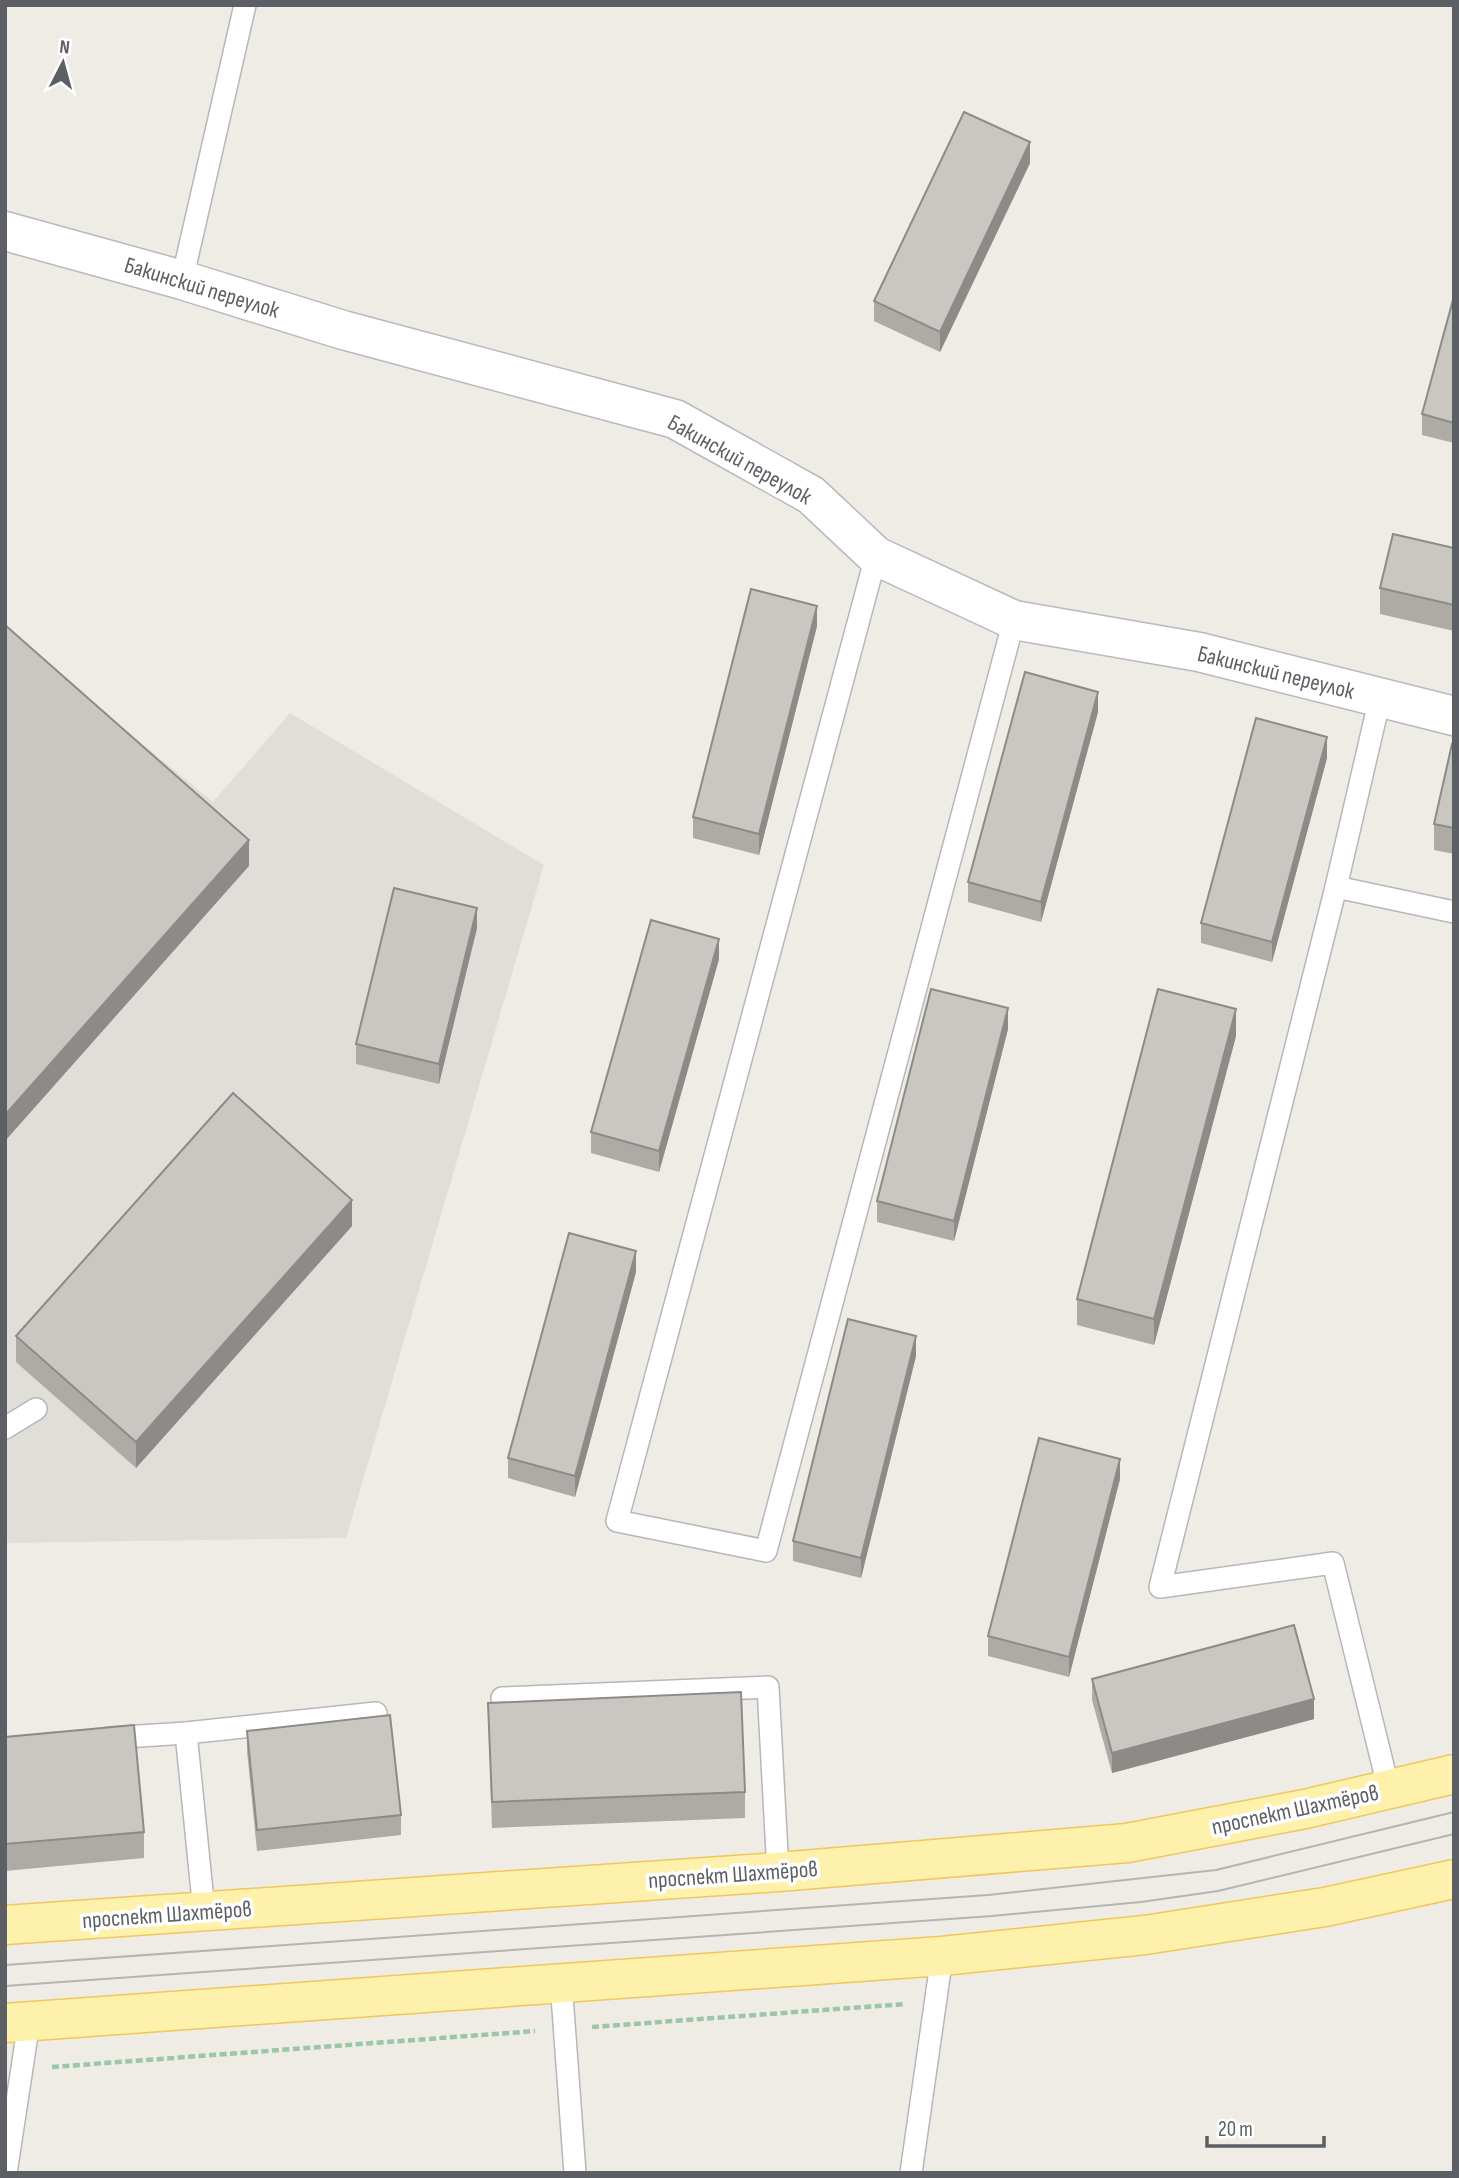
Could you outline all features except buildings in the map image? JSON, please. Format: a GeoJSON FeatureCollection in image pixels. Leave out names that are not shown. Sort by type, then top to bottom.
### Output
{"type":"FeatureCollection","features":[{"type":"Feature","properties":{"kind":"main road","name":"проспект Шахтёров"},"geometry":{"type":"LineString","coordinates":[[5,1925],[778,1872],[1127,1843],[1389,1790],[1454,1774]]}},
{"type":"Feature","properties":{"kind":"main road"},"geometry":{"type":"LineString","coordinates":[[17,2022],[942,1956],[1144,1935],[1325,1907],[1454,1878]]}},
{"type":"Feature","properties":{"kind":"street","name":"Бакинский переулок"},"geometry":{"type":"LineString","coordinates":[[5,231],[182,280],[343,330],[675,419],[811,495],[876,556],[1014,620],[1199,652],[1454,716]]}},
{"type":"Feature","properties":{"kind":"lane"},"geometry":{"type":"LineString","coordinates":[[182,280],[244,5]]}},
{"type":"Feature","properties":{"kind":"lane"},"geometry":{"type":"LineString","coordinates":[[876,556],[617,1521],[766,1551],[1014,620]]}},
{"type":"Feature","properties":{"kind":"lane"},"geometry":{"type":"LineString","coordinates":[[1380,698],[1336,887],[1160,1587],[1333,1563],[1389,1790]]}},
{"type":"Feature","properties":{"kind":"lane"},"geometry":{"type":"LineString","coordinates":[[1336,887],[1454,912]]}},
{"type":"Feature","properties":{"kind":"lane"},"geometry":{"type":"LineString","coordinates":[[5,1428],[36,1409]]}},
{"type":"Feature","properties":{"kind":"lane"},"geometry":{"type":"LineString","coordinates":[[502,1698],[768,1687],[778,1872]]}},
{"type":"Feature","properties":{"kind":"lane"},"geometry":{"type":"LineString","coordinates":[[89,1739],[186,1733],[376,1713]]}},
{"type":"Feature","properties":{"kind":"lane"},"geometry":{"type":"LineString","coordinates":[[186,1733],[204,1911]]}},
{"type":"Feature","properties":{"kind":"lane"},"geometry":{"type":"LineString","coordinates":[[911,2173],[942,1956]]}},
{"type":"Feature","properties":{"kind":"lane"},"geometry":{"type":"LineString","coordinates":[[561,1982],[575,2173]]}},
{"type":"Feature","properties":{"kind":"lane"},"geometry":{"type":"LineString","coordinates":[[6,2173],[17,2022]]}},
{"type":"Feature","properties":{"kind":"shaded area"},"geometry":{"type":"Polygon","coordinates":[[[5,631],[213,802],[290,713],[544,865],[346,1538],[5,1543],[5,631]]]}},
{"type":"Feature","properties":{"kind":"tram line"},"geometry":{"type":"LineString","coordinates":[[5,1965],[988,1895],[1216,1870],[1454,1812]]}},
{"type":"Feature","properties":{"kind":"tram line"},"geometry":{"type":"LineString","coordinates":[[5,1986],[992,1916],[1141,1902],[1218,1891],[1454,1834]]}}]}
